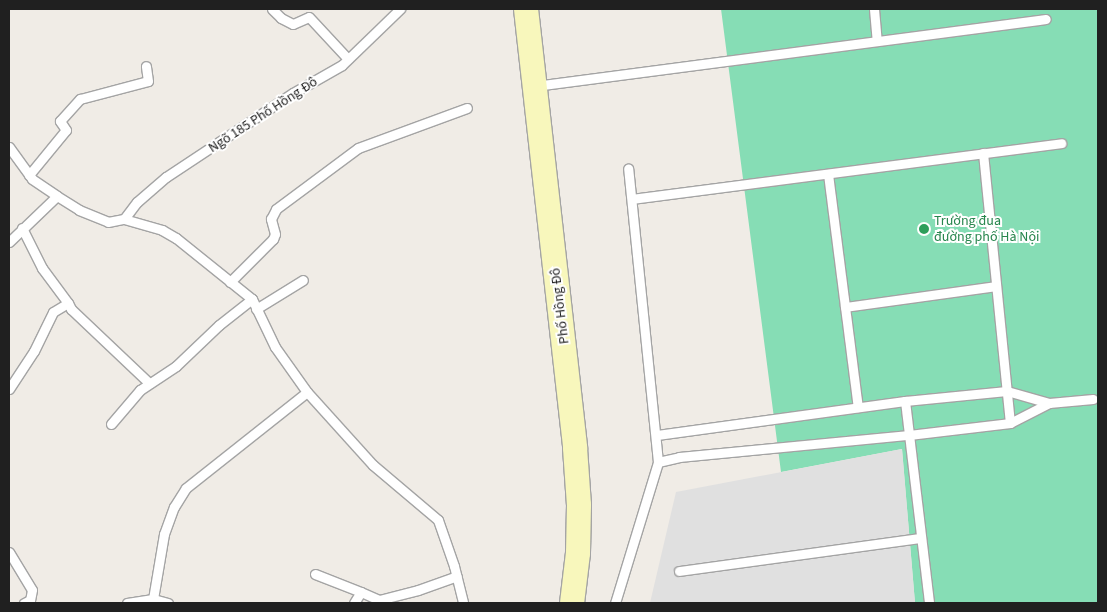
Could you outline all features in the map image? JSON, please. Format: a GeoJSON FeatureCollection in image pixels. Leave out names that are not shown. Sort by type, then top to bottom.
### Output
{"type":"FeatureCollection","features":[{"type":"Feature","properties":{"kind":"street","name":"Phố Hồng Đô"},"geometry":{"type":"LineString","coordinates":[[526,9],[575,448],[578,534],[572,603]]}},
{"type":"Feature","properties":{"kind":"lane"},"geometry":{"type":"LineString","coordinates":[[272,9],[281,18],[293,24],[309,17],[348,59]]}},
{"type":"Feature","properties":{"kind":"lane","name":"Ngõ 185 Phố Hồng Đô"},"geometry":{"type":"LineString","coordinates":[[124,219],[137,202],[166,177],[294,93],[342,65],[400,9]]}},
{"type":"Feature","properties":{"kind":"lane"},"geometry":{"type":"LineString","coordinates":[[874,9],[878,41]]}},
{"type":"Feature","properties":{"kind":"lane"},"geometry":{"type":"LineString","coordinates":[[535,86],[1046,19]]}},
{"type":"Feature","properties":{"kind":"lane"},"geometry":{"type":"LineString","coordinates":[[29,175],[66,130],[60,121],[80,98],[148,81],[146,66]]}},
{"type":"Feature","properties":{"kind":"lane"},"geometry":{"type":"LineString","coordinates":[[230,282],[273,238],[275,234],[272,219],[276,209],[351,153],[358,148],[467,108]]}},
{"type":"Feature","properties":{"kind":"lane"},"geometry":{"type":"LineString","coordinates":[[632,199],[1061,143]]}},
{"type":"Feature","properties":{"kind":"lane"},"geometry":{"type":"LineString","coordinates":[[9,147],[12,157],[29,175],[79,210],[108,222],[124,219],[162,230],[176,238],[252,299],[275,347],[307,392],[373,465],[438,520],[463,603]]}},
{"type":"Feature","properties":{"kind":"lane"},"geometry":{"type":"LineString","coordinates":[[982,153],[1010,423]]}},
{"type":"Feature","properties":{"kind":"lane"},"geometry":{"type":"LineString","coordinates":[[615,603],[658,462],[657,435],[628,169]]}},
{"type":"Feature","properties":{"kind":"lane"},"geometry":{"type":"LineString","coordinates":[[828,174],[858,407]]}},
{"type":"Feature","properties":{"kind":"lane"},"geometry":{"type":"LineString","coordinates":[[9,242],[57,196]]}},
{"type":"Feature","properties":{"kind":"lane"},"geometry":{"type":"LineString","coordinates":[[22,228],[42,268],[71,309],[149,384]]}},
{"type":"Feature","properties":{"kind":"lane"},"geometry":{"type":"LineString","coordinates":[[256,309],[303,280]]}},
{"type":"Feature","properties":{"kind":"lane"},"geometry":{"type":"LineString","coordinates":[[845,307],[996,286]]}},
{"type":"Feature","properties":{"kind":"lane"},"geometry":{"type":"LineString","coordinates":[[111,424],[140,390],[176,366],[218,325],[252,299]]}},
{"type":"Feature","properties":{"kind":"lane"},"geometry":{"type":"LineString","coordinates":[[9,389],[34,351],[53,312],[68,303]]}},
{"type":"Feature","properties":{"kind":"lane"},"geometry":{"type":"LineString","coordinates":[[657,435],[905,401],[1007,391],[1049,402],[1093,399]]}},
{"type":"Feature","properties":{"kind":"lane"},"geometry":{"type":"LineString","coordinates":[[152,598],[164,534],[174,507],[186,488],[307,392]]}},
{"type":"Feature","properties":{"kind":"lane"},"geometry":{"type":"LineString","coordinates":[[905,401],[929,603]]}},
{"type":"Feature","properties":{"kind":"lane"},"geometry":{"type":"LineString","coordinates":[[658,462],[679,457],[909,435],[1010,423],[1049,402]]}},
{"type":"Feature","properties":{"kind":"lane"},"geometry":{"type":"LineString","coordinates":[[679,570],[922,538]]}},
{"type":"Feature","properties":{"kind":"lane"},"geometry":{"type":"LineString","coordinates":[[9,552],[32,590],[30,600],[24,603]]}},
{"type":"Feature","properties":{"kind":"lane"},"geometry":{"type":"LineString","coordinates":[[315,574],[379,600],[418,590],[456,576]]}},
{"type":"Feature","properties":{"kind":"lane"},"geometry":{"type":"LineString","coordinates":[[354,603],[361,592]]}},
{"type":"Feature","properties":{"kind":"lane"},"geometry":{"type":"LineString","coordinates":[[127,603],[152,598],[168,603]]}},
{"type":"Feature","properties":{"kind":"green space","name":"Trường đua đường phố Hà Nội"},"geometry":{"type":"Polygon","coordinates":[[[721,9],[1098,9],[1098,603],[915,603],[902,449],[781,472],[721,9]]]}},
{"type":"Feature","properties":{"kind":"shaded area"},"geometry":{"type":"Polygon","coordinates":[[[902,449],[915,603],[650,603],[676,492],[902,449]]]}},
{"type":"Feature","properties":{"kind":"place","name":"Trường đua đường phố Hà Nội"},"geometry":{"type":"Point","coordinates":[924,229]}}]}
